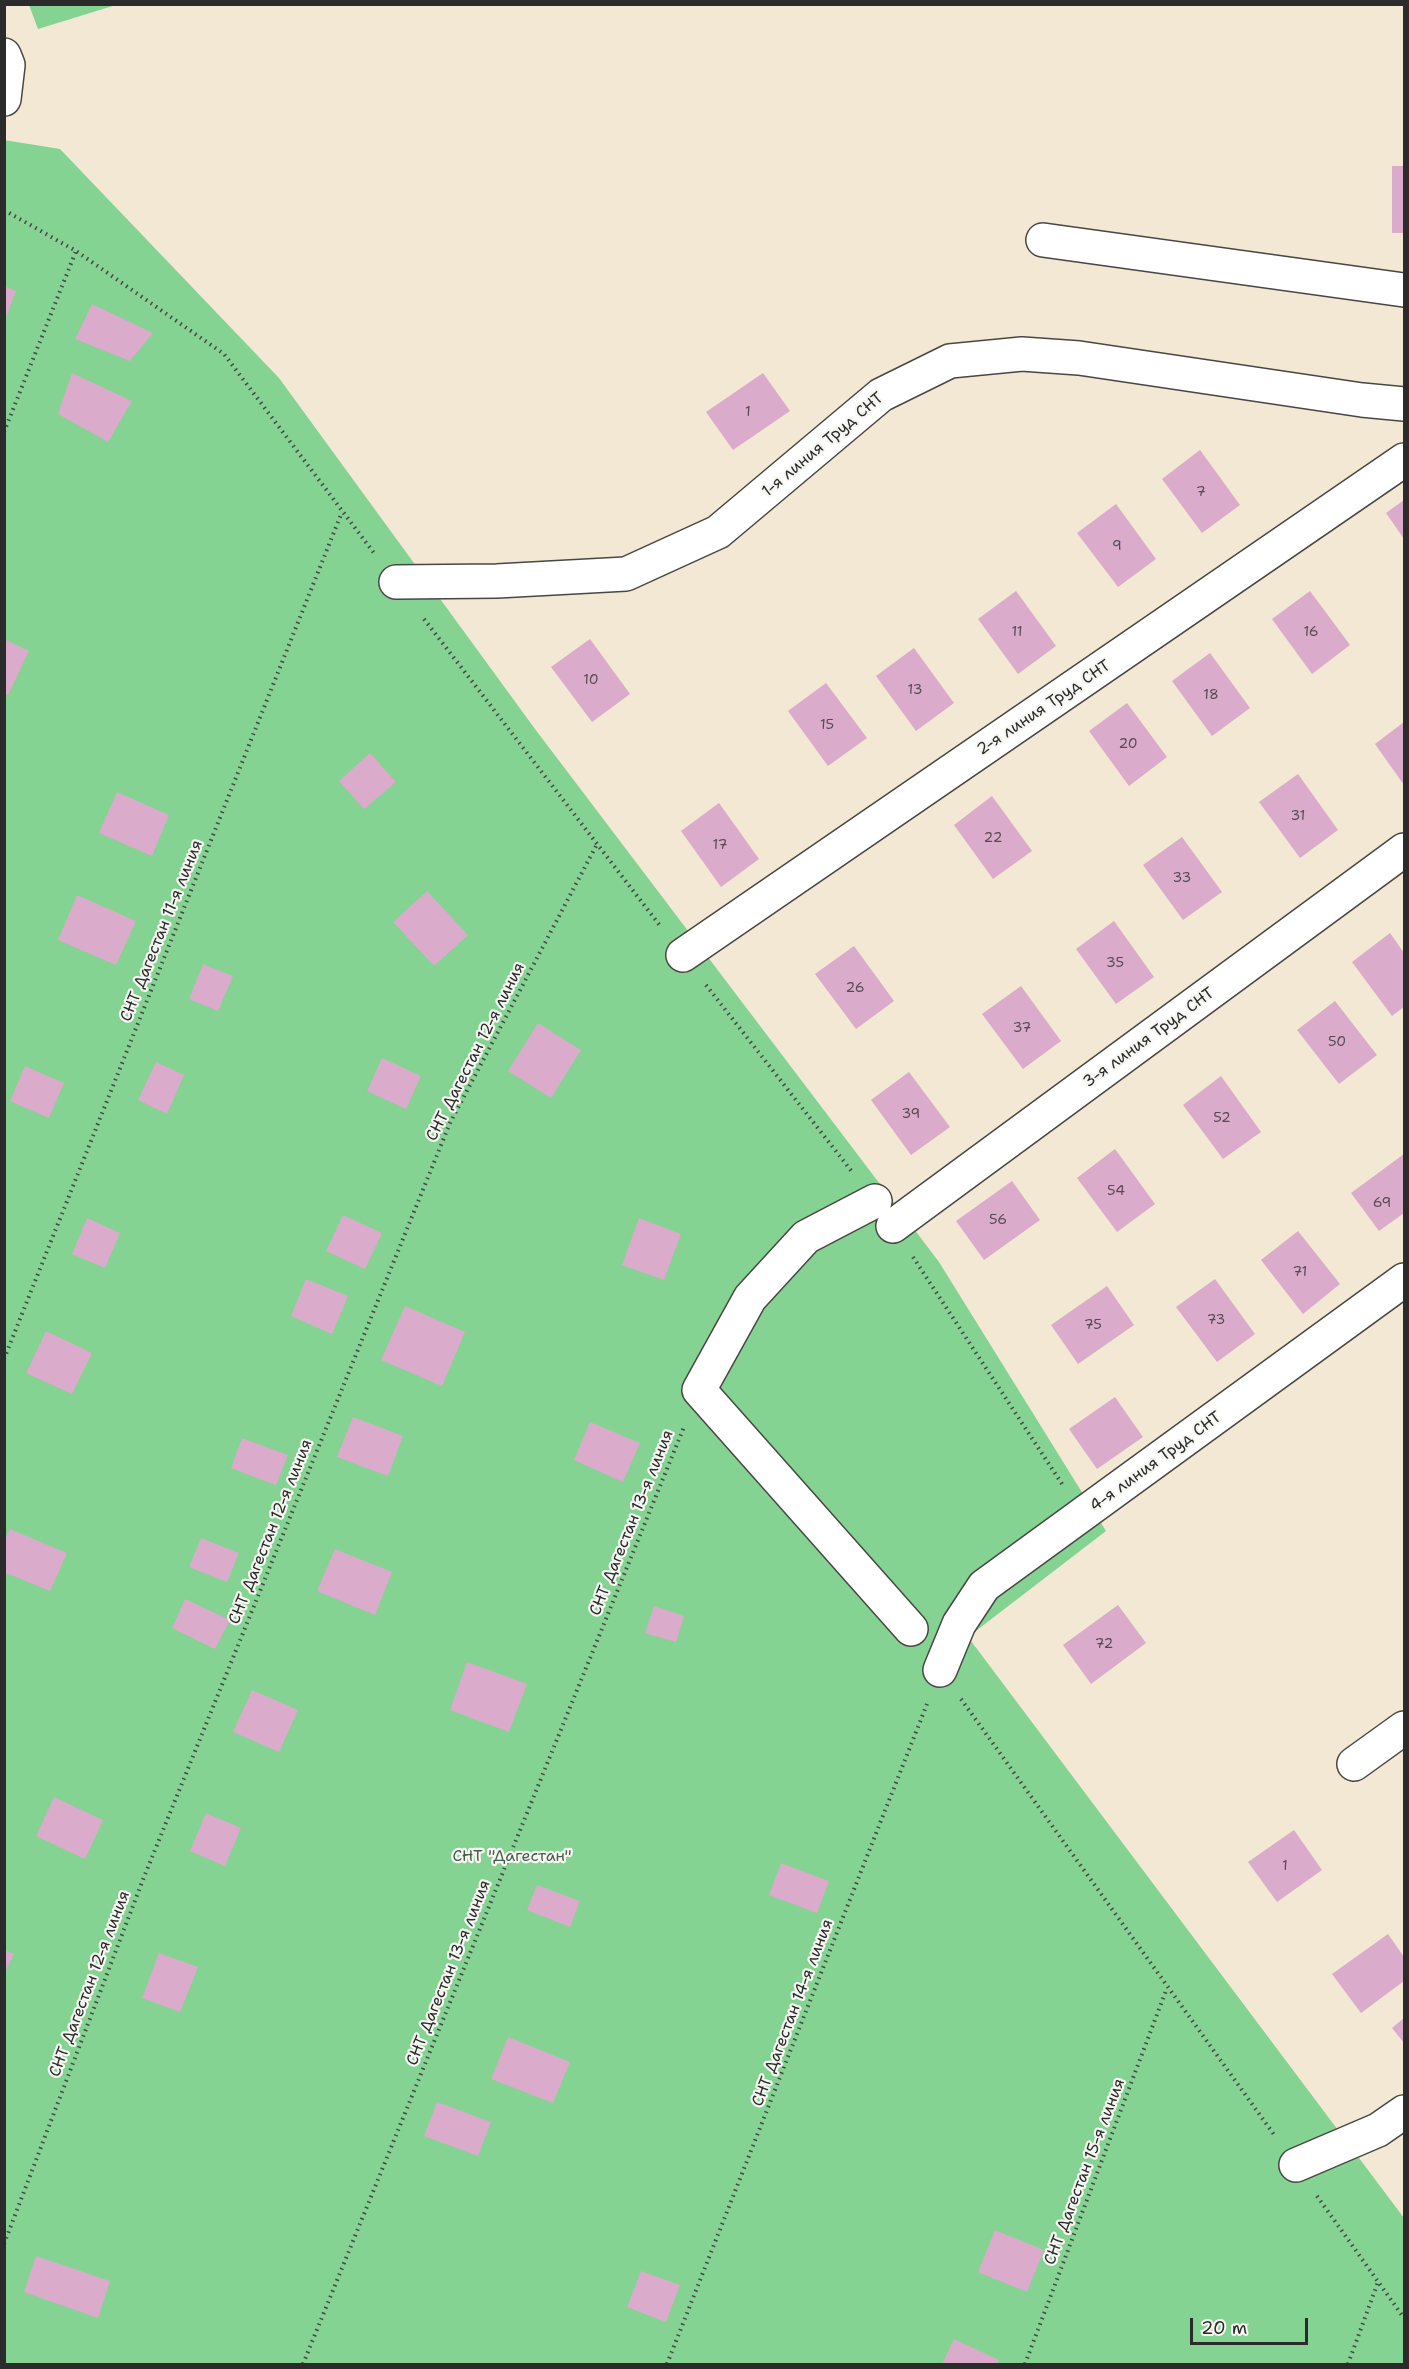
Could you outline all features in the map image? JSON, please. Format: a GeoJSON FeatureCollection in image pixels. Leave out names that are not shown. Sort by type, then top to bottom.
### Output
{"type":"FeatureCollection","features":[{"type":"Feature","properties":{"kind":"street"},"geometry":{"type":"LineString","coordinates":[[4,55],[8,65],[4,99]]}},
{"type":"Feature","properties":{"kind":"street"},"geometry":{"type":"LineString","coordinates":[[1043,240],[1404,290]]}},
{"type":"Feature","properties":{"kind":"street","name":"1-я линия Труд СНТ"},"geometry":{"type":"LineString","coordinates":[[396,582],[497,581],[626,574],[718,532],[881,395],[950,361],[1022,354],[1079,358],[1362,400],[1404,404]]}},
{"type":"Feature","properties":{"kind":"street","name":"2-я линия Труд СНТ"},"geometry":{"type":"LineString","coordinates":[[683,955],[1404,460]]}},
{"type":"Feature","properties":{"kind":"street","name":"3-я линия Труд СНТ"},"geometry":{"type":"LineString","coordinates":[[699,1390],[750,1298],[806,1237],[884,1213],[1404,850]]}},
{"type":"Feature","properties":{"kind":"street","name":"4-я линия Труд СНТ"},"geometry":{"type":"LineString","coordinates":[[940,1670],[959,1624],[984,1586],[1404,1280]]}},
{"type":"Feature","properties":{"kind":"street"},"geometry":{"type":"LineString","coordinates":[[699,1390],[911,1629]]}},
{"type":"Feature","properties":{"kind":"street"},"geometry":{"type":"LineString","coordinates":[[1354,1764],[1404,1728]]}},
{"type":"Feature","properties":{"kind":"street"},"geometry":{"type":"LineString","coordinates":[[1296,2165],[1378,2130],[1404,2112]]}},
{"type":"Feature","properties":{"kind":"path"},"geometry":{"type":"LineString","coordinates":[[4,210],[76,251],[224,354],[596,846],[884,1213],[1082,1516]]}},
{"type":"Feature","properties":{"kind":"path"},"geometry":{"type":"LineString","coordinates":[[4,432],[76,251]]}},
{"type":"Feature","properties":{"kind":"path","name":"СНТ Дагестан 11-я линия"},"geometry":{"type":"LineString","coordinates":[[4,1359],[343,511]]}},
{"type":"Feature","properties":{"kind":"path","name":"СНТ Дагестан 12-я линия"},"geometry":{"type":"LineString","coordinates":[[4,2244],[144,1877],[450,1123],[596,846]]}},
{"type":"Feature","properties":{"kind":"path","name":"СНТ Дагестан 13-я линия"},"geometry":{"type":"LineString","coordinates":[[303,2364],[699,1390]]}},
{"type":"Feature","properties":{"kind":"path"},"geometry":{"type":"LineString","coordinates":[[940,1670],[1404,2318]]}},
{"type":"Feature","properties":{"kind":"path","name":"СНТ Дагестан 14-я линия"},"geometry":{"type":"LineString","coordinates":[[667,2364],[940,1670]]}},
{"type":"Feature","properties":{"kind":"path","name":"СНТ Дагестан 15-я линия"},"geometry":{"type":"LineString","coordinates":[[1025,2364],[1167,1988]]}},
{"type":"Feature","properties":{"kind":"path"},"geometry":{"type":"LineString","coordinates":[[1348,2364],[1377,2282]]}},
{"type":"Feature","properties":{"kind":"green space"},"geometry":{"type":"Polygon","coordinates":[[[29,5],[116,5],[38,29],[29,5]]]}},
{"type":"Feature","properties":{"kind":"green space","name":"СНТ \"Дагестан\""},"geometry":{"type":"Polygon","coordinates":[[[4,140],[60,149],[279,378],[535,729],[939,1262],[1106,1531],[968,1637],[1404,2218],[1404,2364],[5,2364],[4,140]]]}},
{"type":"Feature","properties":{"kind":"building"},"geometry":{"type":"Polygon","coordinates":[[[1392,166],[1404,166],[1404,233],[1392,233],[1392,166]]]}},
{"type":"Feature","properties":{"kind":"building"},"geometry":{"type":"Polygon","coordinates":[[[4,286],[16,291],[5,320],[4,320],[4,286]]]}},
{"type":"Feature","properties":{"kind":"building"},"geometry":{"type":"Polygon","coordinates":[[[92,304],[153,333],[130,361],[75,339],[92,304]]]}},
{"type":"Feature","properties":{"kind":"building"},"geometry":{"type":"Polygon","coordinates":[[[72,373],[132,401],[108,442],[58,414],[72,373]]]}},
{"type":"Feature","properties":{"kind":"building"},"geometry":{"type":"Polygon","coordinates":[[[763,373],[790,411],[733,450],[706,412],[763,373]]]}},
{"type":"Feature","properties":{"kind":"building"},"geometry":{"type":"Polygon","coordinates":[[[1200,450],[1240,505],[1202,533],[1162,479],[1200,450]]]}},
{"type":"Feature","properties":{"kind":"building"},"geometry":{"type":"Polygon","coordinates":[[[1404,500],[1404,539],[1386,513],[1404,500]]]}},
{"type":"Feature","properties":{"kind":"building"},"geometry":{"type":"Polygon","coordinates":[[[1116,504],[1156,559],[1118,587],[1077,533],[1116,504]]]}},
{"type":"Feature","properties":{"kind":"building"},"geometry":{"type":"Polygon","coordinates":[[[1016,591],[1056,646],[1018,674],[978,619],[1016,591]]]}},
{"type":"Feature","properties":{"kind":"building"},"geometry":{"type":"Polygon","coordinates":[[[1310,591],[1350,645],[1312,674],[1272,619],[1310,591]]]}},
{"type":"Feature","properties":{"kind":"building"},"geometry":{"type":"Polygon","coordinates":[[[4,639],[29,651],[8,695],[4,694],[4,639]]]}},
{"type":"Feature","properties":{"kind":"building"},"geometry":{"type":"Polygon","coordinates":[[[590,639],[630,694],[592,722],[551,667],[590,639]]]}},
{"type":"Feature","properties":{"kind":"building"},"geometry":{"type":"Polygon","coordinates":[[[914,648],[954,703],[916,731],[876,676],[914,648]]]}},
{"type":"Feature","properties":{"kind":"building"},"geometry":{"type":"Polygon","coordinates":[[[1210,653],[1250,708],[1212,736],[1172,681],[1210,653]]]}},
{"type":"Feature","properties":{"kind":"building"},"geometry":{"type":"Polygon","coordinates":[[[826,683],[867,738],[828,766],[788,711],[826,683]]]}},
{"type":"Feature","properties":{"kind":"building"},"geometry":{"type":"Polygon","coordinates":[[[1127,703],[1167,757],[1129,786],[1089,731],[1127,703]]]}},
{"type":"Feature","properties":{"kind":"building"},"geometry":{"type":"Polygon","coordinates":[[[1404,722],[1404,785],[1375,744],[1404,722]]]}},
{"type":"Feature","properties":{"kind":"building"},"geometry":{"type":"Polygon","coordinates":[[[370,753],[396,782],[364,809],[339,781],[370,753]]]}},
{"type":"Feature","properties":{"kind":"building"},"geometry":{"type":"Polygon","coordinates":[[[1298,774],[1338,830],[1300,858],[1259,802],[1298,774]]]}},
{"type":"Feature","properties":{"kind":"building"},"geometry":{"type":"Polygon","coordinates":[[[117,792],[169,815],[152,856],[99,833],[117,792]]]}},
{"type":"Feature","properties":{"kind":"building"},"geometry":{"type":"Polygon","coordinates":[[[992,796],[1032,851],[993,879],[954,825],[992,796]]]}},
{"type":"Feature","properties":{"kind":"building"},"geometry":{"type":"Polygon","coordinates":[[[719,803],[759,859],[721,887],[681,831],[719,803]]]}},
{"type":"Feature","properties":{"kind":"building"},"geometry":{"type":"Polygon","coordinates":[[[1182,837],[1222,892],[1183,920],[1143,865],[1182,837]]]}},
{"type":"Feature","properties":{"kind":"building"},"geometry":{"type":"Polygon","coordinates":[[[427,891],[468,935],[434,966],[393,922],[427,891]]]}},
{"type":"Feature","properties":{"kind":"building"},"geometry":{"type":"Polygon","coordinates":[[[77,895],[136,921],[116,965],[58,940],[77,895]]]}},
{"type":"Feature","properties":{"kind":"building"},"geometry":{"type":"Polygon","coordinates":[[[1114,921],[1154,977],[1116,1004],[1076,949],[1114,921]]]}},
{"type":"Feature","properties":{"kind":"building"},"geometry":{"type":"Polygon","coordinates":[[[1390,933],[1404,953],[1404,1007],[1392,1016],[1352,962],[1390,933]]]}},
{"type":"Feature","properties":{"kind":"building"},"geometry":{"type":"Polygon","coordinates":[[[854,946],[894,1001],[856,1029],[815,974],[854,946]]]}},
{"type":"Feature","properties":{"kind":"building"},"geometry":{"type":"Polygon","coordinates":[[[203,964],[233,976],[218,1011],[189,999],[203,964]]]}},
{"type":"Feature","properties":{"kind":"building"},"geometry":{"type":"Polygon","coordinates":[[[1021,986],[1061,1041],[1023,1069],[982,1014],[1021,986]]]}},
{"type":"Feature","properties":{"kind":"building"},"geometry":{"type":"Polygon","coordinates":[[[1335,1001],[1377,1055],[1339,1084],[1297,1030],[1335,1001]]]}},
{"type":"Feature","properties":{"kind":"building"},"geometry":{"type":"Polygon","coordinates":[[[538,1023],[581,1050],[551,1098],[508,1071],[538,1023]]]}},
{"type":"Feature","properties":{"kind":"building"},"geometry":{"type":"Polygon","coordinates":[[[382,1058],[421,1076],[406,1109],[367,1091],[382,1058]]]}},
{"type":"Feature","properties":{"kind":"building"},"geometry":{"type":"Polygon","coordinates":[[[156,1062],[184,1075],[167,1114],[138,1100],[156,1062]]]}},
{"type":"Feature","properties":{"kind":"building"},"geometry":{"type":"Polygon","coordinates":[[[25,1066],[64,1083],[49,1118],[10,1101],[25,1066]]]}},
{"type":"Feature","properties":{"kind":"building"},"geometry":{"type":"Polygon","coordinates":[[[909,1072],[950,1127],[911,1155],[871,1100],[909,1072]]]}},
{"type":"Feature","properties":{"kind":"building"},"geometry":{"type":"Polygon","coordinates":[[[1221,1076],[1261,1132],[1223,1159],[1183,1105],[1221,1076]]]}},
{"type":"Feature","properties":{"kind":"building"},"geometry":{"type":"Polygon","coordinates":[[[1115,1149],[1155,1204],[1117,1232],[1077,1178],[1115,1149]]]}},
{"type":"Feature","properties":{"kind":"building"},"geometry":{"type":"Polygon","coordinates":[[[1404,1154],[1404,1213],[1379,1231],[1351,1193],[1404,1154]]]}},
{"type":"Feature","properties":{"kind":"building"},"geometry":{"type":"Polygon","coordinates":[[[1012,1181],[1040,1220],[984,1260],[956,1221],[1012,1181]]]}},
{"type":"Feature","properties":{"kind":"building"},"geometry":{"type":"Polygon","coordinates":[[[343,1215],[382,1233],[365,1269],[326,1251],[343,1215]]]}},
{"type":"Feature","properties":{"kind":"building"},"geometry":{"type":"Polygon","coordinates":[[[87,1218],[120,1233],[105,1268],[72,1254],[87,1218]]]}},
{"type":"Feature","properties":{"kind":"building"},"geometry":{"type":"Polygon","coordinates":[[[639,1218],[681,1234],[664,1280],[622,1265],[639,1218]]]}},
{"type":"Feature","properties":{"kind":"building"},"geometry":{"type":"Polygon","coordinates":[[[1298,1231],[1340,1284],[1303,1314],[1261,1260],[1298,1231]]]}},
{"type":"Feature","properties":{"kind":"building"},"geometry":{"type":"Polygon","coordinates":[[[306,1279],[348,1296],[332,1334],[291,1316],[306,1279]]]}},
{"type":"Feature","properties":{"kind":"building"},"geometry":{"type":"Polygon","coordinates":[[[1215,1279],[1255,1334],[1217,1362],[1176,1307],[1215,1279]]]}},
{"type":"Feature","properties":{"kind":"building"},"geometry":{"type":"Polygon","coordinates":[[[1107,1286],[1134,1325],[1078,1364],[1051,1325],[1107,1286]]]}},
{"type":"Feature","properties":{"kind":"building"},"geometry":{"type":"Polygon","coordinates":[[[405,1306],[465,1332],[442,1386],[381,1360],[405,1306]]]}},
{"type":"Feature","properties":{"kind":"building"},"geometry":{"type":"Polygon","coordinates":[[[46,1331],[92,1353],[72,1394],[26,1373],[46,1331]]]}},
{"type":"Feature","properties":{"kind":"building"},"geometry":{"type":"Polygon","coordinates":[[[1115,1397],[1143,1437],[1097,1469],[1069,1429],[1115,1397]]]}},
{"type":"Feature","properties":{"kind":"building"},"geometry":{"type":"Polygon","coordinates":[[[353,1417],[403,1436],[388,1476],[337,1457],[353,1417]]]}},
{"type":"Feature","properties":{"kind":"building"},"geometry":{"type":"Polygon","coordinates":[[[590,1422],[640,1443],[623,1482],[574,1460],[590,1422]]]}},
{"type":"Feature","properties":{"kind":"building"},"geometry":{"type":"Polygon","coordinates":[[[242,1438],[288,1455],[276,1485],[231,1468],[242,1438]]]}},
{"type":"Feature","properties":{"kind":"building"},"geometry":{"type":"Polygon","coordinates":[[[10,1529],[67,1553],[50,1591],[4,1572],[4,1542],[10,1529]]]}},
{"type":"Feature","properties":{"kind":"building"},"geometry":{"type":"Polygon","coordinates":[[[201,1538],[239,1553],[227,1582],[189,1567],[201,1538]]]}},
{"type":"Feature","properties":{"kind":"building"},"geometry":{"type":"Polygon","coordinates":[[[335,1549],[392,1572],[375,1615],[317,1591],[335,1549]]]}},
{"type":"Feature","properties":{"kind":"building"},"geometry":{"type":"Polygon","coordinates":[[[185,1599],[230,1620],[215,1649],[172,1628],[185,1599]]]}},
{"type":"Feature","properties":{"kind":"building"},"geometry":{"type":"Polygon","coordinates":[[[1118,1605],[1146,1643],[1091,1684],[1063,1645],[1118,1605]]]}},
{"type":"Feature","properties":{"kind":"building"},"geometry":{"type":"Polygon","coordinates":[[[654,1606],[684,1616],[676,1642],[645,1633],[654,1606]]]}},
{"type":"Feature","properties":{"kind":"building"},"geometry":{"type":"Polygon","coordinates":[[[467,1662],[527,1684],[509,1732],[450,1710],[467,1662]]]}},
{"type":"Feature","properties":{"kind":"building"},"geometry":{"type":"Polygon","coordinates":[[[252,1690],[298,1710],[279,1752],[233,1732],[252,1690]]]}},
{"type":"Feature","properties":{"kind":"building"},"geometry":{"type":"Polygon","coordinates":[[[54,1797],[103,1820],[85,1859],[36,1836],[54,1797]]]}},
{"type":"Feature","properties":{"kind":"building"},"geometry":{"type":"Polygon","coordinates":[[[206,1813],[241,1828],[225,1866],[190,1851],[206,1813]]]}},
{"type":"Feature","properties":{"kind":"building"},"geometry":{"type":"Polygon","coordinates":[[[1294,1830],[1322,1870],[1277,1902],[1248,1862],[1294,1830]]]}},
{"type":"Feature","properties":{"kind":"building"},"geometry":{"type":"Polygon","coordinates":[[[781,1863],[829,1881],[817,1913],[769,1895],[781,1863]]]}},
{"type":"Feature","properties":{"kind":"building"},"geometry":{"type":"Polygon","coordinates":[[[537,1885],[580,1901],[570,1927],[527,1910],[537,1885]]]}},
{"type":"Feature","properties":{"kind":"building"},"geometry":{"type":"Polygon","coordinates":[[[1388,1934],[1404,1957],[1404,1981],[1361,2013],[1332,1974],[1388,1934]]]}},
{"type":"Feature","properties":{"kind":"building"},"geometry":{"type":"Polygon","coordinates":[[[4,1950],[14,1954],[4,1974],[4,1950]]]}},
{"type":"Feature","properties":{"kind":"building"},"geometry":{"type":"Polygon","coordinates":[[[159,1953],[198,1967],[180,2012],[142,1998],[159,1953]]]}},
{"type":"Feature","properties":{"kind":"building"},"geometry":{"type":"Polygon","coordinates":[[[1404,2018],[1404,2043],[1392,2028],[1404,2018]]]}},
{"type":"Feature","properties":{"kind":"building"},"geometry":{"type":"Polygon","coordinates":[[[508,2037],[570,2062],[553,2103],[491,2079],[508,2037]]]}},
{"type":"Feature","properties":{"kind":"building"},"geometry":{"type":"Polygon","coordinates":[[[437,2102],[491,2122],[478,2156],[424,2136],[437,2102]]]}},
{"type":"Feature","properties":{"kind":"building"},"geometry":{"type":"Polygon","coordinates":[[[995,2230],[1044,2250],[1027,2292],[978,2272],[995,2230]]]}},
{"type":"Feature","properties":{"kind":"building"},"geometry":{"type":"Polygon","coordinates":[[[36,2256],[110,2281],[98,2318],[24,2292],[36,2256]]]}},
{"type":"Feature","properties":{"kind":"building"},"geometry":{"type":"Polygon","coordinates":[[[641,2271],[680,2285],[666,2322],[627,2307],[641,2271]]]}},
{"type":"Feature","properties":{"kind":"building"},"geometry":{"type":"Polygon","coordinates":[[[954,2339],[999,2360],[997,2364],[942,2364],[954,2339]]]}}]}
